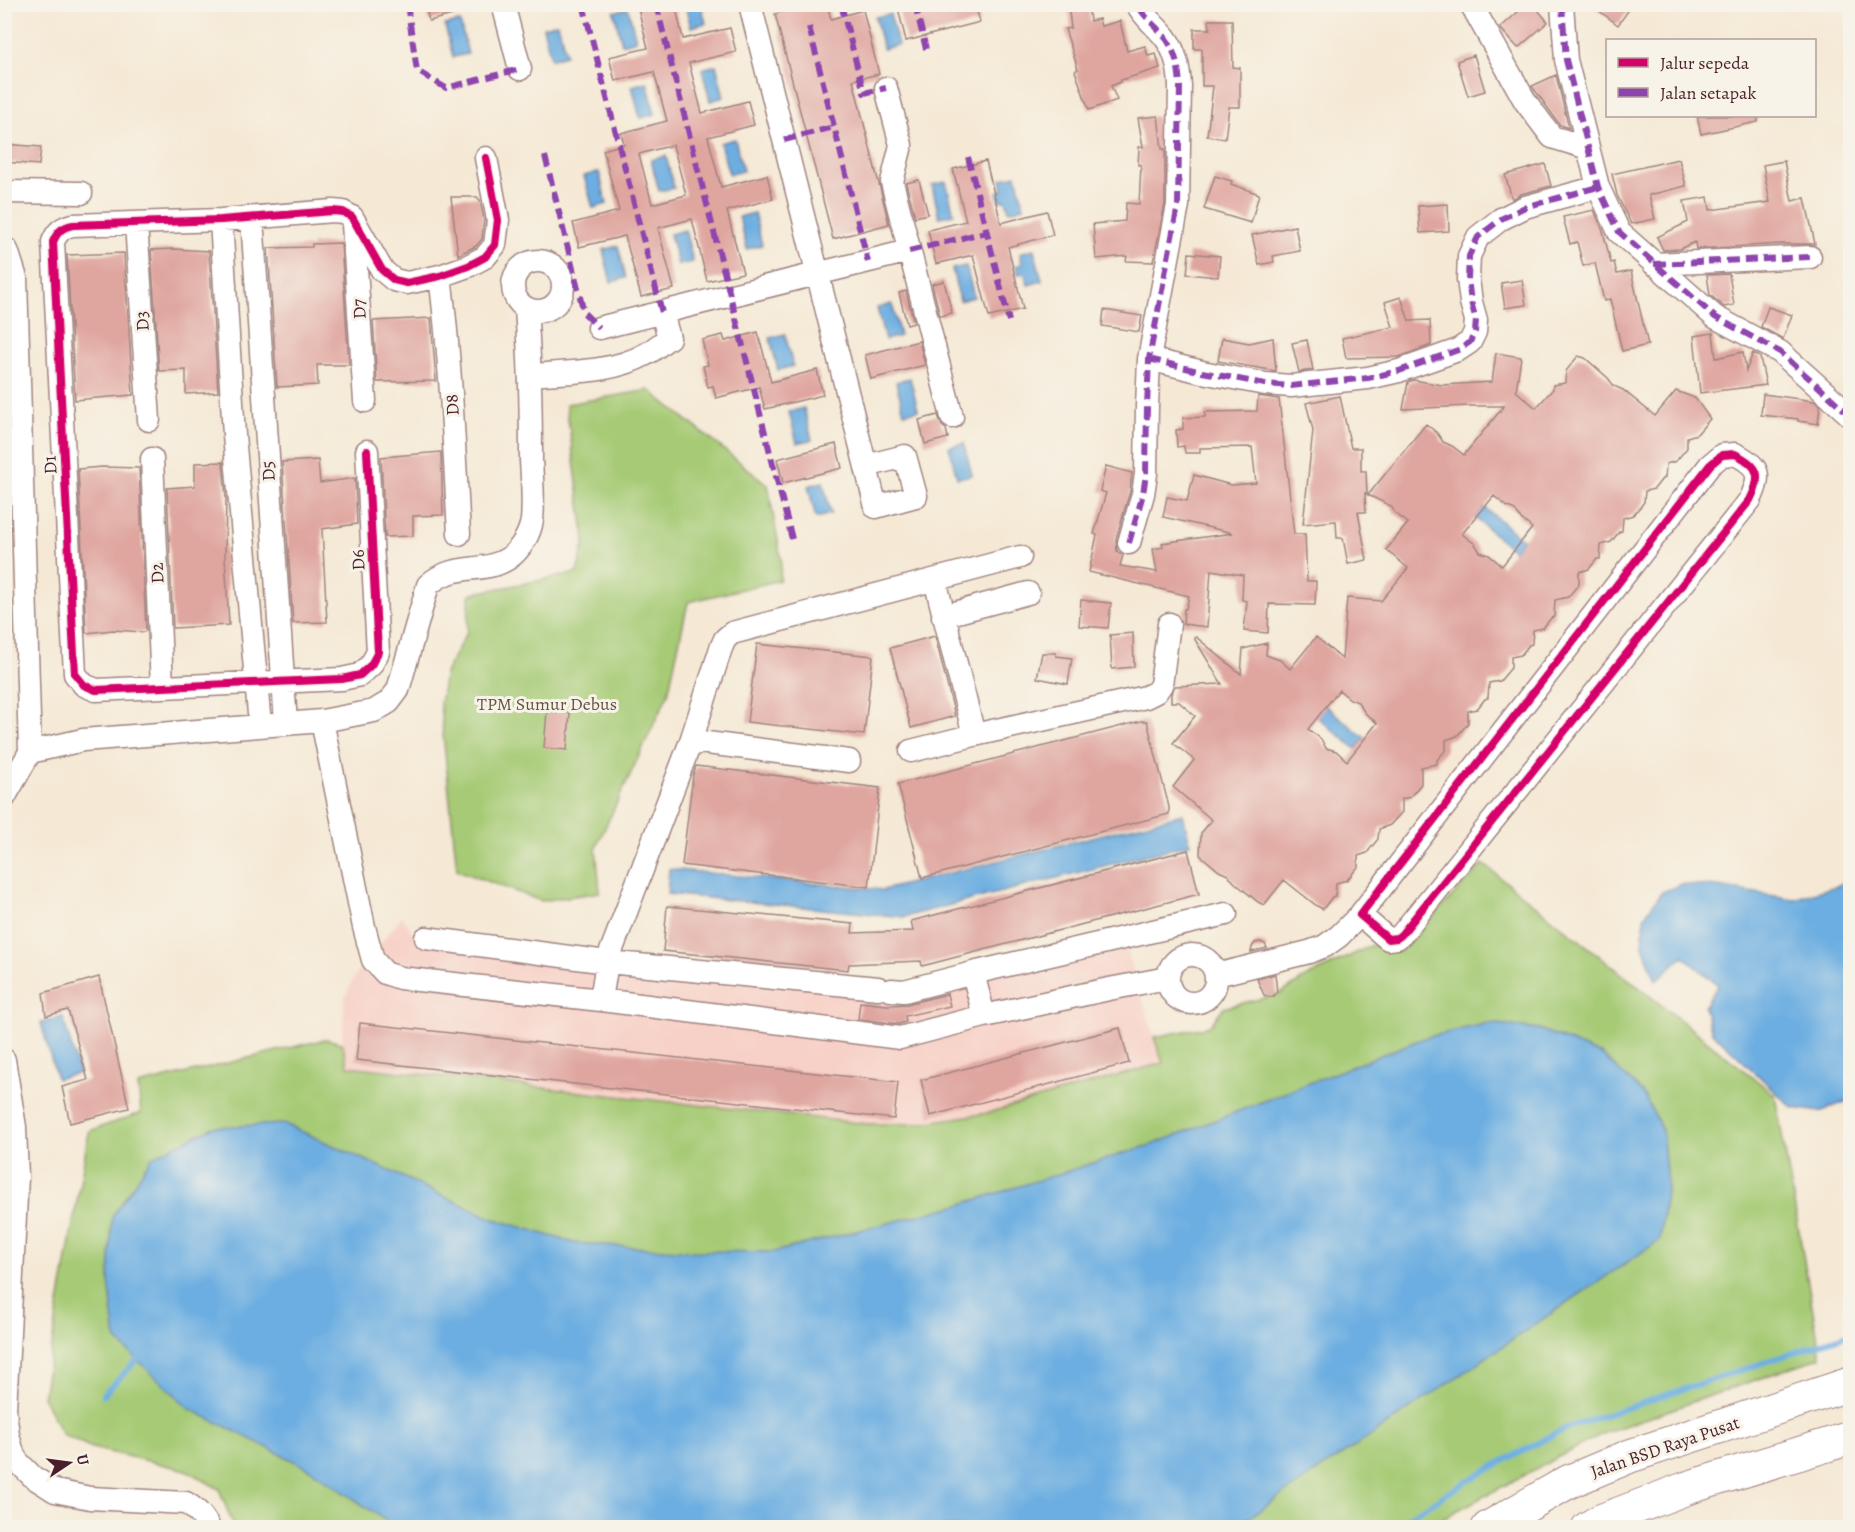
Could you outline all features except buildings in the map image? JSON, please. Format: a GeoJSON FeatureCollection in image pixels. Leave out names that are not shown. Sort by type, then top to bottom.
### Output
{"type":"FeatureCollection","features":[{"type":"Feature","properties":{"kind":"main road","name":"Jalan BSD Raya Pusat"},"geometry":{"type":"LineString","coordinates":[[1488,1527],[1568,1482],[1630,1456],[1851,1384]]}},
{"type":"Feature","properties":{"kind":"main road"},"geometry":{"type":"LineString","coordinates":[[1588,1527],[1687,1488],[1851,1438]]}},
{"type":"Feature","properties":{"kind":"street"},"geometry":{"type":"LineString","coordinates":[[503,4],[520,69]]}},
{"type":"Feature","properties":{"kind":"street"},"geometry":{"type":"LineString","coordinates":[[750,4],[866,466]]}},
{"type":"Feature","properties":{"kind":"street"},"geometry":{"type":"LineString","coordinates":[[1129,543],[1143,494],[1146,474],[1149,359],[1178,205],[1180,87],[1179,69],[1173,50],[1165,37],[1140,11],[1137,4]]}},
{"type":"Feature","properties":{"kind":"street"},"geometry":{"type":"LineString","coordinates":[[1471,4],[1525,101],[1552,137],[1588,148]]}},
{"type":"Feature","properties":{"kind":"street"},"geometry":{"type":"LineString","coordinates":[[1562,4],[1566,60],[1598,187],[1619,232],[1715,317],[1779,352],[1851,415]]}},
{"type":"Feature","properties":{"kind":"street"},"geometry":{"type":"LineString","coordinates":[[886,88],[901,145],[892,182],[952,417]]}},
{"type":"Feature","properties":{"kind":"street"},"geometry":{"type":"LineString","coordinates":[[136,223],[252,218],[333,210],[343,212],[352,217],[382,270],[394,279],[407,283],[440,276],[468,266],[485,257],[495,245],[498,220],[486,158]]}},
{"type":"Feature","properties":{"kind":"street"},"geometry":{"type":"LineString","coordinates":[[1149,359],[1265,384],[1291,386],[1368,378],[1399,371],[1458,350],[1470,342],[1475,332],[1476,321],[1468,279],[1469,256],[1478,237],[1501,219],[1525,207],[1598,187]]}},
{"type":"Feature","properties":{"kind":"street"},"geometry":{"type":"LineString","coordinates":[[4,192],[81,194]]}},
{"type":"Feature","properties":{"kind":"street","name":"D7"},"geometry":{"type":"LineString","coordinates":[[352,217],[365,401]]}},
{"type":"Feature","properties":{"kind":"street","name":"D5"},"geometry":{"type":"LineString","coordinates":[[252,218],[286,724]]}},
{"type":"Feature","properties":{"kind":"street","name":"D5"},"geometry":{"type":"LineString","coordinates":[[221,220],[234,435],[260,725]]}},
{"type":"Feature","properties":{"kind":"street","name":"D1"},"geometry":{"type":"LineString","coordinates":[[136,223],[73,225],[60,230],[53,242],[75,674],[84,685],[96,690],[162,687]]}},
{"type":"Feature","properties":{"kind":"street","name":"D3"},"geometry":{"type":"LineString","coordinates":[[136,223],[149,420]]}},
{"type":"Feature","properties":{"kind":"street"},"geometry":{"type":"LineString","coordinates":[[4,248],[7,250],[16,278],[30,752],[4,798]]}},
{"type":"Feature","properties":{"kind":"street"},"geometry":{"type":"LineString","coordinates":[[599,328],[909,251]]}},
{"type":"Feature","properties":{"kind":"street"},"geometry":{"type":"LineString","coordinates":[[1654,264],[1810,257]]}},
{"type":"Feature","properties":{"kind":"street","name":"D8"},"geometry":{"type":"LineString","coordinates":[[440,276],[452,411],[459,534]]}},
{"type":"Feature","properties":{"kind":"street"},"geometry":{"type":"LineString","coordinates":[[30,752],[83,740],[322,721],[374,711],[389,702],[398,690],[428,585],[437,577],[449,572],[495,565],[508,558],[522,546],[532,521],[531,375],[526,309]]}},
{"type":"Feature","properties":{"kind":"street"},"geometry":{"type":"LineString","coordinates":[[531,375],[588,370],[621,364],[645,355],[669,338],[662,313]]}},
{"type":"Feature","properties":{"kind":"street","name":"D6"},"geometry":{"type":"LineString","coordinates":[[284,683],[342,679],[360,675],[371,665],[378,652],[367,451]]}},
{"type":"Feature","properties":{"kind":"street"},"geometry":{"type":"LineString","coordinates":[[1216,975],[1317,949],[1339,936],[1360,915],[1710,465],[1722,455],[1735,454],[1748,460],[1757,472],[1757,485],[1750,500],[1401,935],[1388,939],[1360,915]]}},
{"type":"Feature","properties":{"kind":"street","name":"D2"},"geometry":{"type":"LineString","coordinates":[[152,459],[162,687]]}},
{"type":"Feature","properties":{"kind":"street"},"geometry":{"type":"LineString","coordinates":[[601,1000],[607,962],[691,741],[725,639],[732,633],[1020,557]]}},
{"type":"Feature","properties":{"kind":"street"},"geometry":{"type":"LineString","coordinates":[[935,580],[974,735]]}},
{"type":"Feature","properties":{"kind":"street"},"geometry":{"type":"LineString","coordinates":[[944,616],[1028,593]]}},
{"type":"Feature","properties":{"kind":"street"},"geometry":{"type":"LineString","coordinates":[[911,751],[1146,697],[1156,692],[1161,685],[1169,624]]}},
{"type":"Feature","properties":{"kind":"street"},"geometry":{"type":"LineString","coordinates":[[162,687],[284,683]]}},
{"type":"Feature","properties":{"kind":"street"},"geometry":{"type":"LineString","coordinates":[[322,721],[364,927],[373,960],[385,973],[400,978],[601,1000],[900,1038],[1108,988],[1168,978]]}},
{"type":"Feature","properties":{"kind":"street"},"geometry":{"type":"LineString","coordinates":[[691,741],[849,761]]}},
{"type":"Feature","properties":{"kind":"street"},"geometry":{"type":"LineString","coordinates":[[426,938],[607,962],[904,991],[1226,914]]}},
{"type":"Feature","properties":{"kind":"street"},"geometry":{"type":"LineString","coordinates":[[1190,955],[1202,957],[1211,964],[1216,975],[1214,990],[1202,1001],[1186,1002],[1173,993],[1168,978],[1171,967],[1179,958],[1190,955]]}},
{"type":"Feature","properties":{"kind":"street"},"geometry":{"type":"LineString","coordinates":[[973,973],[984,1016]]}},
{"type":"Feature","properties":{"kind":"street"},"geometry":{"type":"LineString","coordinates":[[4,1060],[15,1127],[17,1177],[5,1410],[13,1453],[17,1461],[33,1477],[56,1491],[90,1498],[186,1503],[196,1509],[209,1527]]}},
{"type":"Feature","properties":{"kind":"shaded area"},"geometry":{"type":"Polygon","coordinates":[[[402,916],[419,942],[920,991],[1126,946],[1163,1062],[988,1113],[915,1124],[868,1124],[348,1066],[342,1043],[345,996],[357,973],[402,916]]]}},
{"type":"Feature","properties":{"kind":"green space","name":"TPM Sumur Debus"},"geometry":{"type":"Polygon","coordinates":[[[649,390],[768,485],[781,559],[780,580],[688,602],[668,694],[596,847],[600,892],[541,901],[457,870],[440,704],[445,673],[467,632],[470,594],[577,573],[585,540],[566,404],[649,390]]]}},
{"type":"Feature","properties":{"kind":"green space"},"geometry":{"type":"Polygon","coordinates":[[[1483,864],[1775,1095],[1821,1357],[1604,1433],[1443,1518],[1430,1528],[234,1527],[219,1489],[186,1470],[92,1448],[62,1434],[43,1397],[89,1131],[141,1113],[138,1085],[326,1039],[342,1043],[348,1066],[868,1124],[915,1124],[988,1113],[1163,1063],[1154,1037],[1210,1026],[1223,1008],[1280,994],[1305,978],[1372,945],[1400,952],[1483,864]]]}},
{"type":"Feature","properties":{"kind":"water"},"geometry":{"type":"Polygon","coordinates":[[[685,5],[701,5],[706,23],[691,27],[685,5]]]}},
{"type":"Feature","properties":{"kind":"water"},"geometry":{"type":"Polygon","coordinates":[[[628,8],[636,40],[622,44],[614,12],[628,8]]]}},
{"type":"Feature","properties":{"kind":"water"},"geometry":{"type":"Polygon","coordinates":[[[890,14],[898,45],[883,49],[875,17],[890,14]]]}},
{"type":"Feature","properties":{"kind":"water"},"geometry":{"type":"Polygon","coordinates":[[[460,22],[468,54],[453,57],[445,25],[460,22]]]}},
{"type":"Feature","properties":{"kind":"water"},"geometry":{"type":"Polygon","coordinates":[[[558,23],[566,55],[551,59],[543,27],[558,23]]]}},
{"type":"Feature","properties":{"kind":"water"},"geometry":{"type":"Polygon","coordinates":[[[716,65],[724,97],[710,101],[702,69],[716,65]]]}},
{"type":"Feature","properties":{"kind":"water"},"geometry":{"type":"Polygon","coordinates":[[[647,82],[655,114],[640,118],[632,86],[647,82]]]}},
{"type":"Feature","properties":{"kind":"water"},"geometry":{"type":"Polygon","coordinates":[[[735,139],[743,171],[729,174],[720,143],[735,139]]]}},
{"type":"Feature","properties":{"kind":"water"},"geometry":{"type":"Polygon","coordinates":[[[666,156],[674,188],[659,191],[651,160],[666,156]]]}},
{"type":"Feature","properties":{"kind":"water"},"geometry":{"type":"Polygon","coordinates":[[[599,172],[607,204],[593,208],[584,176],[599,172]]]}},
{"type":"Feature","properties":{"kind":"water"},"geometry":{"type":"Polygon","coordinates":[[[1016,175],[1024,207],[1009,211],[1006,200],[1000,201],[997,192],[1003,190],[1001,179],[1016,175]]]}},
{"type":"Feature","properties":{"kind":"water"},"geometry":{"type":"Polygon","coordinates":[[[946,182],[954,214],[939,217],[932,185],[946,182]]]}},
{"type":"Feature","properties":{"kind":"water"},"geometry":{"type":"Polygon","coordinates":[[[754,213],[762,245],[747,249],[739,217],[754,213]]]}},
{"type":"Feature","properties":{"kind":"water"},"geometry":{"type":"Polygon","coordinates":[[[685,230],[693,262],[678,265],[670,234],[685,230]]]}},
{"type":"Feature","properties":{"kind":"water"},"geometry":{"type":"Polygon","coordinates":[[[618,246],[626,278],[611,282],[603,250],[618,246]]]}},
{"type":"Feature","properties":{"kind":"water"},"geometry":{"type":"Polygon","coordinates":[[[1034,249],[1042,281],[1028,285],[1025,273],[1018,274],[1016,266],[1022,264],[1020,253],[1034,249]]]}},
{"type":"Feature","properties":{"kind":"water"},"geometry":{"type":"Polygon","coordinates":[[[966,266],[974,297],[960,301],[952,269],[966,266]]]}},
{"type":"Feature","properties":{"kind":"water"},"geometry":{"type":"Polygon","coordinates":[[[892,304],[900,336],[885,340],[877,308],[892,304]]]}},
{"type":"Feature","properties":{"kind":"water"},"geometry":{"type":"Polygon","coordinates":[[[785,334],[793,366],[778,370],[770,338],[785,334]]]}},
{"type":"Feature","properties":{"kind":"water"},"geometry":{"type":"Polygon","coordinates":[[[910,378],[918,410],[904,413],[896,382],[910,378]]]}},
{"type":"Feature","properties":{"kind":"water"},"geometry":{"type":"Polygon","coordinates":[[[804,408],[812,440],[797,443],[789,412],[804,408]]]}},
{"type":"Feature","properties":{"kind":"water"},"geometry":{"type":"Polygon","coordinates":[[[964,443],[972,475],[957,478],[949,447],[964,443]]]}},
{"type":"Feature","properties":{"kind":"water"},"geometry":{"type":"Polygon","coordinates":[[[823,482],[831,514],[816,518],[808,486],[823,482]]]}},
{"type":"Feature","properties":{"kind":"water"},"geometry":{"type":"Polygon","coordinates":[[[1484,507],[1523,540],[1514,551],[1475,518],[1484,507]]]}},
{"type":"Feature","properties":{"kind":"water"},"geometry":{"type":"Polygon","coordinates":[[[1326,706],[1365,738],[1356,749],[1317,717],[1326,706]]]}},
{"type":"Feature","properties":{"kind":"water"},"geometry":{"type":"Polygon","coordinates":[[[1183,814],[1190,844],[904,917],[667,894],[669,869],[883,890],[1183,814]]]}},
{"type":"Feature","properties":{"kind":"water"},"geometry":{"type":"Polygon","coordinates":[[[1850,878],[1850,1100],[1820,1112],[1793,1108],[1712,1032],[1704,1007],[1718,985],[1683,956],[1656,981],[1643,946],[1644,917],[1662,892],[1682,884],[1718,887],[1794,899],[1839,885],[1850,878]]]}},
{"type":"Feature","properties":{"kind":"water"},"geometry":{"type":"Polygon","coordinates":[[[63,1017],[79,1073],[57,1079],[41,1023],[63,1017]]]}},
{"type":"Feature","properties":{"kind":"water"},"geometry":{"type":"Polygon","coordinates":[[[1489,1023],[1539,1029],[1602,1055],[1642,1092],[1662,1129],[1667,1183],[1660,1240],[1244,1521],[1244,1527],[395,1527],[310,1469],[190,1409],[116,1340],[109,1282],[112,1217],[152,1157],[213,1127],[285,1124],[491,1218],[574,1243],[691,1251],[774,1252],[959,1205],[1157,1143],[1424,1038],[1489,1023]]]}},
{"type":"Feature","properties":{"kind":"waterway"},"geometry":{"type":"LineString","coordinates":[[1391,1528],[1479,1474],[1566,1428],[1850,1334]]}},
{"type":"Feature","properties":{"kind":"waterway"},"geometry":{"type":"LineString","coordinates":[[103,1395],[137,1360]]}},
{"type":"Feature","properties":{"kind":"marked path"},"geometry":{"type":"LineString","coordinates":[[407,4],[417,71],[446,88],[520,69]]}},
{"type":"Feature","properties":{"kind":"marked path"},"geometry":{"type":"LineString","coordinates":[[583,4],[662,313]]}},
{"type":"Feature","properties":{"kind":"marked path"},"geometry":{"type":"LineString","coordinates":[[656,4],[792,539]]}},
{"type":"Feature","properties":{"kind":"marked path"},"geometry":{"type":"LineString","coordinates":[[841,4],[864,93],[886,88]]}},
{"type":"Feature","properties":{"kind":"marked path"},"geometry":{"type":"LineString","coordinates":[[915,4],[926,49]]}},
{"type":"Feature","properties":{"kind":"marked path"},"geometry":{"type":"LineString","coordinates":[[1129,543],[1143,494],[1146,474],[1149,359],[1178,205],[1180,86],[1178,67],[1172,48],[1137,4]]}},
{"type":"Feature","properties":{"kind":"marked path"},"geometry":{"type":"LineString","coordinates":[[1562,4],[1566,60],[1598,187],[1619,232],[1715,317],[1780,352],[1850,415]]}},
{"type":"Feature","properties":{"kind":"marked path"},"geometry":{"type":"LineString","coordinates":[[809,27],[868,262]]}},
{"type":"Feature","properties":{"kind":"marked path"},"geometry":{"type":"LineString","coordinates":[[784,140],[834,127]]}},
{"type":"Feature","properties":{"kind":"marked path"},"geometry":{"type":"LineString","coordinates":[[545,156],[584,313],[599,328]]}},
{"type":"Feature","properties":{"kind":"marked path"},"geometry":{"type":"LineString","coordinates":[[968,157],[1009,321]]}},
{"type":"Feature","properties":{"kind":"marked path"},"geometry":{"type":"LineString","coordinates":[[1149,359],[1265,384],[1291,386],[1368,378],[1399,371],[1458,350],[1470,342],[1475,332],[1476,320],[1468,279],[1469,256],[1478,237],[1501,219],[1525,207],[1598,187]]}},
{"type":"Feature","properties":{"kind":"marked path"},"geometry":{"type":"LineString","coordinates":[[909,251],[986,232]]}},
{"type":"Feature","properties":{"kind":"marked path"},"geometry":{"type":"LineString","coordinates":[[1654,264],[1810,257]]}},
{"type":"Feature","properties":{"kind":"cycle path"},"geometry":{"type":"LineString","coordinates":[[367,451],[378,652],[371,665],[360,675],[342,679],[96,690],[84,685],[75,674],[53,242],[60,231],[73,225],[221,220],[343,212],[352,217],[382,270],[394,280],[407,283],[440,276],[468,266],[485,257],[495,245],[498,220],[486,158]]}},
{"type":"Feature","properties":{"kind":"cycle path"},"geometry":{"type":"LineString","coordinates":[[1735,454],[1750,463],[1756,473],[1756,484],[1750,500],[1401,935],[1388,939],[1360,915],[1710,465],[1722,455],[1735,454]]}}]}
